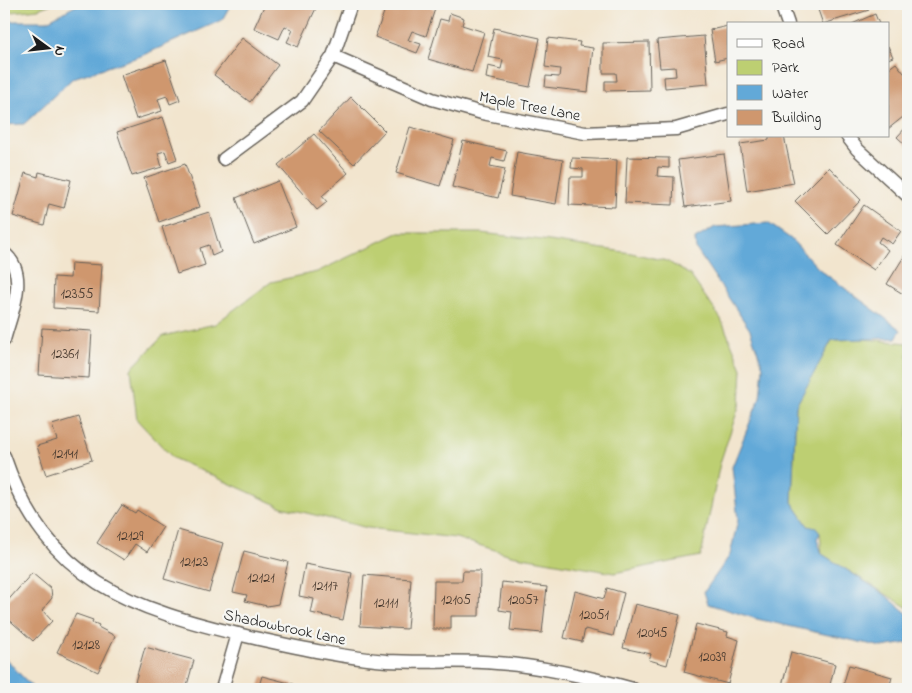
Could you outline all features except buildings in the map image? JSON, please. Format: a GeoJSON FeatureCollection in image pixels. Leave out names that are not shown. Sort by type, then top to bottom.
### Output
{"type":"FeatureCollection","features":[{"type":"Feature","properties":{"kind":"street"},"geometry":{"type":"LineString","coordinates":[[224,159],[302,101],[333,56],[351,4]]}},
{"type":"Feature","properties":{"kind":"street"},"geometry":{"type":"LineString","coordinates":[[781,4],[787,22]]}},
{"type":"Feature","properties":{"kind":"street","name":"Maple Tree Lane"},"geometry":{"type":"LineString","coordinates":[[333,56],[432,98],[482,113],[585,132],[676,129],[727,114]]}},
{"type":"Feature","properties":{"kind":"street"},"geometry":{"type":"LineString","coordinates":[[848,138],[856,149],[908,196]]}},
{"type":"Feature","properties":{"kind":"street"},"geometry":{"type":"LineString","coordinates":[[4,253],[11,259],[17,271],[18,284],[4,340]]}},
{"type":"Feature","properties":{"kind":"street","name":"Shadowbrook Lane"},"geometry":{"type":"LineString","coordinates":[[4,456],[26,510],[67,561],[92,581],[145,608],[238,634],[328,654],[388,661],[496,663],[545,670],[634,689]]}},
{"type":"Feature","properties":{"kind":"street"},"geometry":{"type":"LineString","coordinates":[[222,689],[238,634]]}},
{"type":"Feature","properties":{"kind":"green space"},"geometry":{"type":"Polygon","coordinates":[[[4,4],[51,4],[38,9],[4,13],[4,4]]]}},
{"type":"Feature","properties":{"kind":"green space"},"geometry":{"type":"Polygon","coordinates":[[[398,233],[481,233],[542,240],[631,253],[667,261],[690,275],[721,319],[742,369],[740,403],[720,463],[701,556],[614,573],[511,555],[456,538],[368,528],[282,507],[173,458],[137,420],[131,369],[163,336],[215,324],[271,282],[317,272],[398,233]]]}},
{"type":"Feature","properties":{"kind":"green space"},"geometry":{"type":"Polygon","coordinates":[[[863,339],[908,343],[908,608],[822,554],[820,533],[808,526],[792,502],[796,405],[832,340],[863,339]]]}},
{"type":"Feature","properties":{"kind":"water"},"geometry":{"type":"Polygon","coordinates":[[[79,4],[231,4],[222,20],[141,56],[73,78],[24,124],[4,125],[4,21],[47,21],[79,4]]]}},
{"type":"Feature","properties":{"kind":"water"},"geometry":{"type":"Polygon","coordinates":[[[768,223],[791,239],[819,269],[901,330],[896,338],[832,340],[796,406],[792,502],[808,526],[816,528],[820,533],[817,539],[822,554],[884,594],[908,614],[908,643],[882,647],[757,619],[708,604],[704,592],[730,555],[738,520],[732,467],[760,397],[763,367],[750,330],[696,249],[695,239],[715,227],[768,223]]]}},
{"type":"Feature","properties":{"kind":"water"},"geometry":{"type":"Polygon","coordinates":[[[4,657],[34,689],[4,689],[4,657]]]}}]}
